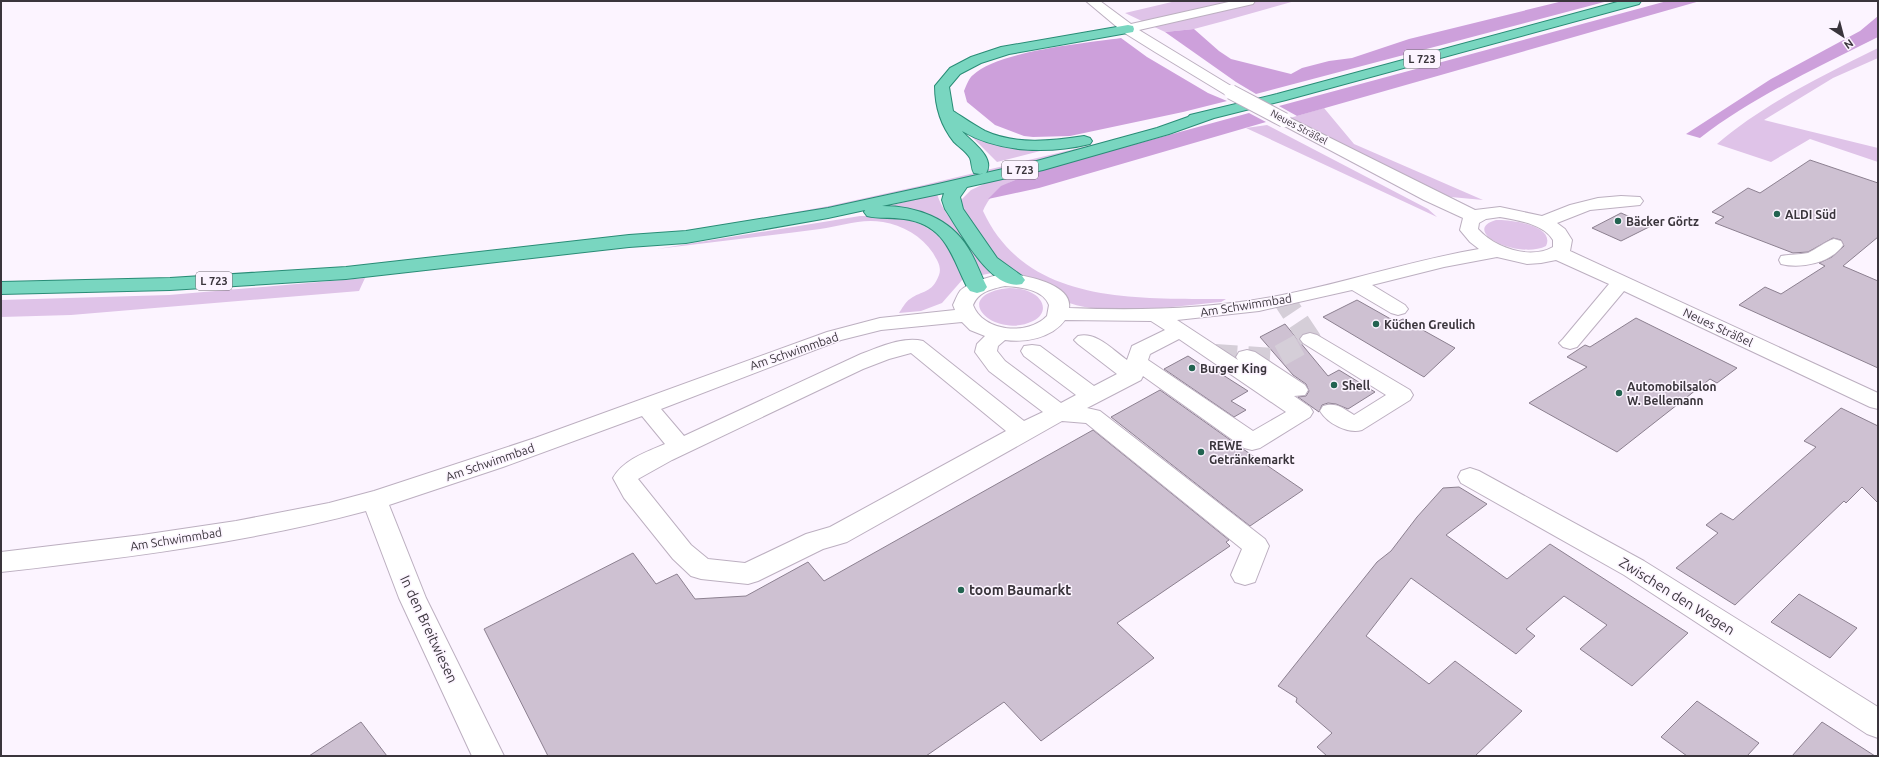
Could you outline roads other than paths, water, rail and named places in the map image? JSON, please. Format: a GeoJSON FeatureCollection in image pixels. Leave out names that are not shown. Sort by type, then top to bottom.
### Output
{"type":"FeatureCollection","features":[{"type":"Feature","properties":{"kind":"main road","name":"L 723"},"geometry":{"type":"LineString","coordinates":[[629,241],[829,203],[980,170],[1154,126],[1208,115],[1635,1]]}},
{"type":"Feature","properties":{"kind":"main road"},"geometry":{"type":"LineString","coordinates":[[980,170],[980,162],[977,155],[959,137],[942,104],[942,86],[955,71],[976,60],[1006,50],[1128,29]]}},
{"type":"Feature","properties":{"kind":"main road"},"geometry":{"type":"LineString","coordinates":[[946,114],[981,134],[1001,141],[1024,145],[1065,144],[1103,139]]}},
{"type":"Feature","properties":{"kind":"main road","name":"L 723"},"geometry":{"type":"LineString","coordinates":[[1,288],[170,284],[346,272],[629,241],[686,237],[828,213],[1052,162],[1163,131],[1208,115]]}},
{"type":"Feature","properties":{"kind":"main road"},"geometry":{"type":"LineString","coordinates":[[962,183],[952,192],[950,200],[954,209],[990,262],[1015,280]]}},
{"type":"Feature","properties":{"kind":"main road"},"geometry":{"type":"LineString","coordinates":[[828,213],[848,214],[895,212],[911,214],[932,221],[941,228],[958,247],[977,287]]}},
{"type":"Feature","properties":{"kind":"street","name":"Neues Sträßel"},"geometry":{"type":"LineString","coordinates":[[1092,1],[1128,29],[1165,54],[1231,92],[1430,196],[1475,217]]}},
{"type":"Feature","properties":{"kind":"street"},"geometry":{"type":"LineString","coordinates":[[1128,29],[1249,1]]}},
{"type":"Feature","properties":{"kind":"street"},"geometry":{"type":"LineString","coordinates":[[1543,223],[1563,212],[1597,202],[1634,201]]}},
{"type":"Feature","properties":{"kind":"street"},"geometry":{"type":"LineString","coordinates":[[1500,212],[1522,216],[1543,223],[1552,228],[1562,239],[1562,249],[1550,256],[1531,258],[1497,251],[1482,244],[1472,236],[1468,225],[1475,217],[1482,214],[1500,212]]}},
{"type":"Feature","properties":{"kind":"street","name":"Am Schwimmbad"},"geometry":{"type":"LineString","coordinates":[[1430,263],[1472,236]]}},
{"type":"Feature","properties":{"kind":"street"},"geometry":{"type":"LineString","coordinates":[[1788,260],[1808,260],[1818,256],[1834,245]]}},
{"type":"Feature","properties":{"kind":"street","name":"Am Schwimmbad"},"geometry":{"type":"LineString","coordinates":[[1059,314],[1156,316],[1231,310],[1288,300],[1430,263],[1497,251]]}},
{"type":"Feature","properties":{"kind":"street","name":"Neues Sträßel"},"geometry":{"type":"LineString","coordinates":[[1557,253],[1878,402]]}},
{"type":"Feature","properties":{"kind":"street"},"geometry":{"type":"LineString","coordinates":[[1015,280],[1037,284],[1053,294],[1058,300],[1060,307],[1059,314],[1047,327],[1025,334],[999,334],[979,327],[966,315],[963,308],[964,300],[969,293],[977,287],[994,281],[1015,280]]}},
{"type":"Feature","properties":{"kind":"street"},"geometry":{"type":"LineString","coordinates":[[1570,343],[1622,282]]}},
{"type":"Feature","properties":{"kind":"street"},"geometry":{"type":"LineString","coordinates":[[1355,283],[1398,309]]}},
{"type":"Feature","properties":{"kind":"street","name":"Am Schwimmbad"},"geometry":{"type":"LineString","coordinates":[[1,562],[88,552],[275,524],[374,500],[485,464],[834,336],[880,324],[966,315]]}},
{"type":"Feature","properties":{"kind":"street"},"geometry":{"type":"LineString","coordinates":[[1156,316],[1179,331],[1302,412],[1252,442],[1137,362],[1140,351],[1179,331]]}},
{"type":"Feature","properties":{"kind":"street"},"geometry":{"type":"LineString","coordinates":[[999,334],[988,344],[986,352],[997,366],[1060,412],[1092,416],[1256,546],[1245,574]]}},
{"type":"Feature","properties":{"kind":"street"},"geometry":{"type":"LineString","coordinates":[[1310,339],[1402,395],[1354,425],[1331,411]]}},
{"type":"Feature","properties":{"kind":"street"},"geometry":{"type":"LineString","coordinates":[[1022,432],[916,346],[905,346],[864,361],[680,447],[637,468],[627,474],[625,478],[633,492],[682,552],[701,569],[748,574],[815,541],[838,535],[1022,432],[1133,375],[1085,340]]}},
{"type":"Feature","properties":{"kind":"street"},"geometry":{"type":"LineString","coordinates":[[1032,351],[1092,396]]}},
{"type":"Feature","properties":{"kind":"street"},"geometry":{"type":"LineString","coordinates":[[1247,357],[1297,390]]}},
{"type":"Feature","properties":{"kind":"street"},"geometry":{"type":"LineString","coordinates":[[646,406],[680,447]]}},
{"type":"Feature","properties":{"kind":"street","name":"Zwischen den Wegen"},"geometry":{"type":"LineString","coordinates":[[1470,477],[1634,568],[1878,724]]}},
{"type":"Feature","properties":{"kind":"street","name":"In den Breitwiesen"},"geometry":{"type":"LineString","coordinates":[[374,500],[386,537],[410,591],[488,756]]}},
{"type":"Feature","properties":{"kind":"tunnel"},"geometry":{"type":"LineString","coordinates":[[1215,355],[1274,359],[1310,339],[1284,300]]}},
{"type":"Feature","properties":{"kind":"place","name":"ALDI Süd"},"geometry":{"type":"Point","coordinates":[1777,214]}},
{"type":"Feature","properties":{"kind":"place","name":"Bäcker Görtz"},"geometry":{"type":"Point","coordinates":[1618,221]}},
{"type":"Feature","properties":{"kind":"place","name":"Küchen Greulich"},"geometry":{"type":"Point","coordinates":[1376,324]}},
{"type":"Feature","properties":{"kind":"place","name":"Burger King"},"geometry":{"type":"Point","coordinates":[1192,368]}},
{"type":"Feature","properties":{"kind":"place","name":"Shell"},"geometry":{"type":"Point","coordinates":[1334,385]}},
{"type":"Feature","properties":{"kind":"place","name":"Automobilsalon W. Bellemann"},"geometry":{"type":"Point","coordinates":[1619,393]}},
{"type":"Feature","properties":{"kind":"place","name":"REWE Getränkemarkt"},"geometry":{"type":"Point","coordinates":[1201,452]}},
{"type":"Feature","properties":{"kind":"place","name":"toom Baumarkt"},"geometry":{"type":"Point","coordinates":[961,590]}}]}
